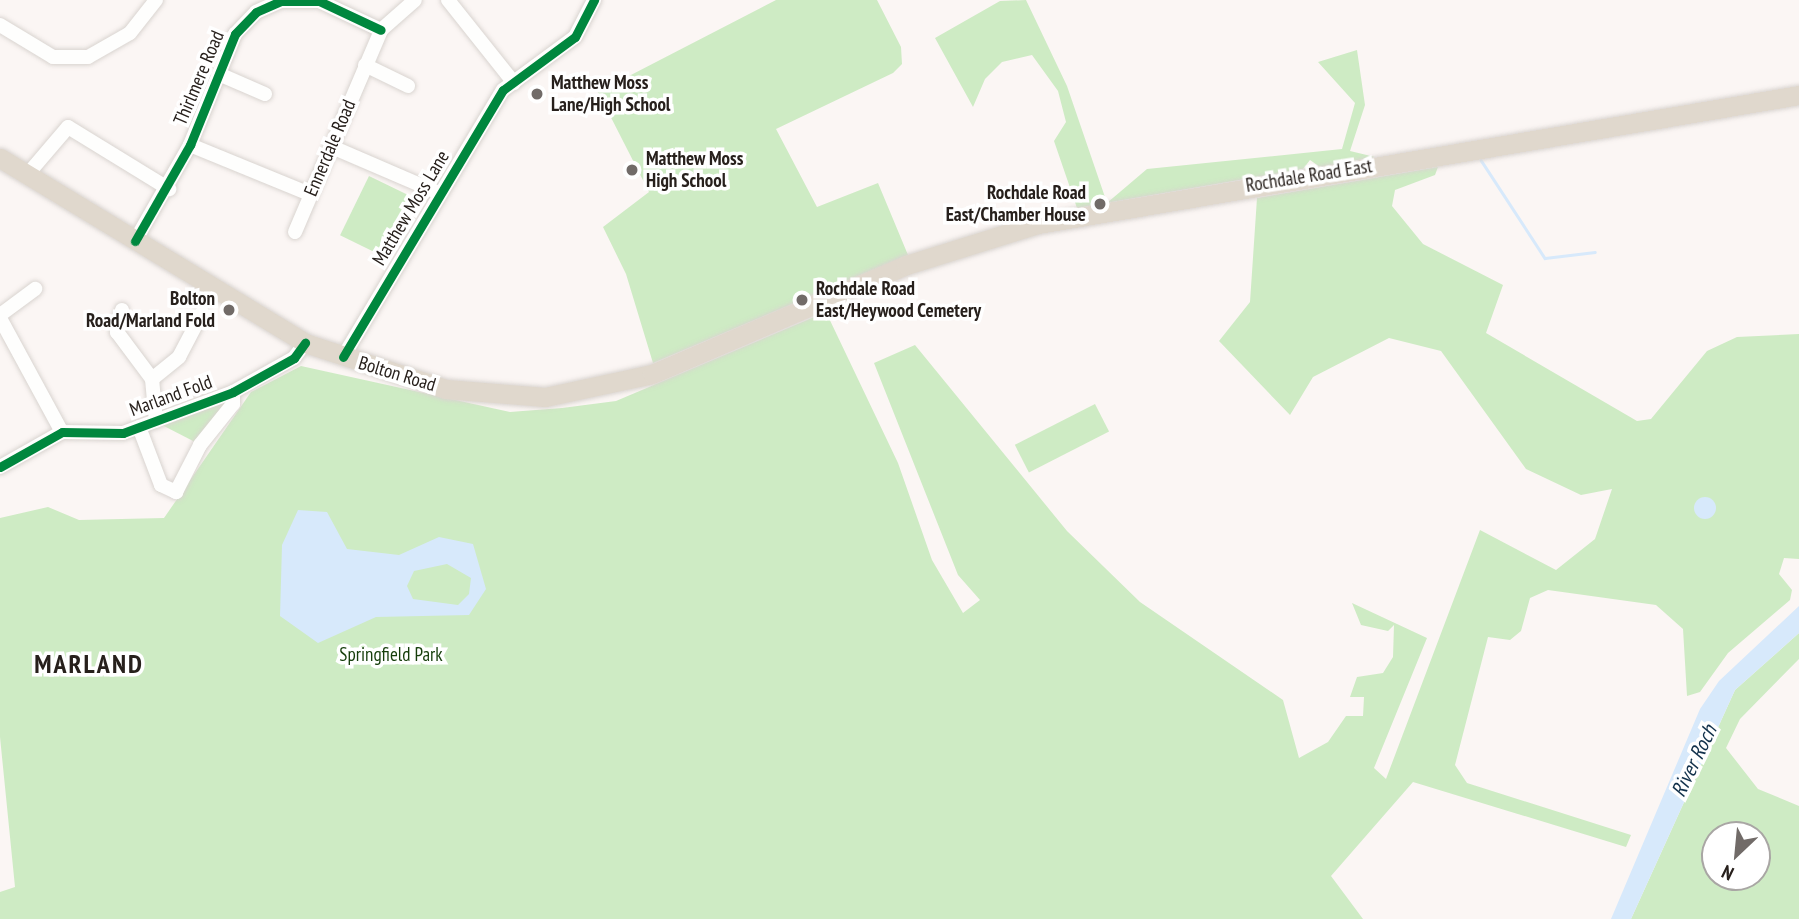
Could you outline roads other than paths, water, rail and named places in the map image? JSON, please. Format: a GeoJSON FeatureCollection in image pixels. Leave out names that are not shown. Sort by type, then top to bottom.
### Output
{"type":"FeatureCollection","features":[{"type":"Feature","properties":{"kind":"highway","name":"Rochdale Road East"},"geometry":{"type":"LineString","coordinates":[[830,298],[943,252],[1118,207],[1799,95]]}},
{"type":"Feature","properties":{"kind":"highway","name":"Bolton Road"},"geometry":{"type":"LineString","coordinates":[[0,158],[305,343],[343,357],[467,393],[568,395],[652,374],[830,298]]}},
{"type":"Feature","properties":{"kind":"street"},"geometry":{"type":"LineString","coordinates":[[0,25],[53,57],[88,57],[130,33],[156,0]]}},
{"type":"Feature","properties":{"kind":"street","name":"Ennerdale Road"},"geometry":{"type":"LineString","coordinates":[[295,232],[307,193],[332,147],[381,30],[415,0]]}},
{"type":"Feature","properties":{"kind":"street"},"geometry":{"type":"LineString","coordinates":[[448,0],[514,83]]}},
{"type":"Feature","properties":{"kind":"street","name":"Matthew Moss Lane"},"geometry":{"type":"LineString","coordinates":[[343,357],[503,90],[575,37],[594,0]]}},
{"type":"Feature","properties":{"kind":"street","name":"Thirlmere Road"},"geometry":{"type":"LineString","coordinates":[[135,241],[169,189],[221,75],[235,34],[257,12],[281,1],[319,1],[381,30]]}},
{"type":"Feature","properties":{"kind":"street"},"geometry":{"type":"LineString","coordinates":[[365,65],[408,86]]}},
{"type":"Feature","properties":{"kind":"street"},"geometry":{"type":"LineString","coordinates":[[221,75],[265,93]]}},
{"type":"Feature","properties":{"kind":"street"},"geometry":{"type":"LineString","coordinates":[[27,175],[68,127],[169,189]]}},
{"type":"Feature","properties":{"kind":"street"},"geometry":{"type":"LineString","coordinates":[[190,145],[307,193]]}},
{"type":"Feature","properties":{"kind":"street"},"geometry":{"type":"LineString","coordinates":[[332,147],[439,193]]}},
{"type":"Feature","properties":{"kind":"street"},"geometry":{"type":"LineString","coordinates":[[35,289],[0,316],[62,432]]}},
{"type":"Feature","properties":{"kind":"street"},"geometry":{"type":"LineString","coordinates":[[152,379],[179,356],[202,313]]}},
{"type":"Feature","properties":{"kind":"street"},"geometry":{"type":"LineString","coordinates":[[117,315],[122,342],[152,379],[156,421]]}},
{"type":"Feature","properties":{"kind":"street","name":"Marland Fold"},"geometry":{"type":"LineString","coordinates":[[0,467],[62,432],[139,427],[233,392],[294,358],[305,343]]}},
{"type":"Feature","properties":{"kind":"street"},"geometry":{"type":"LineString","coordinates":[[139,427],[161,485],[176,492],[200,445],[233,404],[233,392]]}},
{"type":"Feature","properties":{"kind":"water"},"geometry":{"type":"Polygon","coordinates":[[[1705,497],[1713,500],[1716,508],[1713,516],[1705,519],[1697,516],[1694,508],[1697,500],[1705,497]]]}},
{"type":"Feature","properties":{"kind":"water"},"geometry":{"type":"Polygon","coordinates":[[[298,510],[327,512],[347,549],[399,555],[439,537],[473,544],[486,589],[469,615],[376,617],[318,643],[280,616],[282,545],[298,510]],[[447,564],[414,571],[407,586],[413,599],[458,605],[469,594],[471,578],[447,564]]]}},
{"type":"Feature","properties":{"kind":"water","name":"River Roch"},"geometry":{"type":"Polygon","coordinates":[[[1799,606],[1799,633],[1735,690],[1631,919],[1611,919],[1700,709],[1719,681],[1799,606]]]}},
{"type":"Feature","properties":{"kind":"waterway"},"geometry":{"type":"LineString","coordinates":[[1481,160],[1545,258],[1595,252]]}},
{"type":"Feature","properties":{"kind":"place","name":"Matthew Moss Lane/High School"},"geometry":{"type":"Point","coordinates":[537,94]}},
{"type":"Feature","properties":{"kind":"place","name":"Matthew Moss High School"},"geometry":{"type":"Point","coordinates":[632,170]}},
{"type":"Feature","properties":{"kind":"place","name":"Rochdale Road East/Chamber House"},"geometry":{"type":"Point","coordinates":[1100,204]}},
{"type":"Feature","properties":{"kind":"place","name":"Rochdale Road East/Heywood Cemetery"},"geometry":{"type":"Point","coordinates":[802,300]}},
{"type":"Feature","properties":{"kind":"place","name":"Bolton Road/Marland Fold"},"geometry":{"type":"Point","coordinates":[229,310]}},
{"type":"Feature","properties":{"kind":"district","name":"MARLAND"},"geometry":{"type":"Point","coordinates":[89,664]}},
{"type":"Feature","properties":{"kind":"park label","name":"Springfield Park"},"geometry":{"type":"Point","coordinates":[391,655]}}]}
